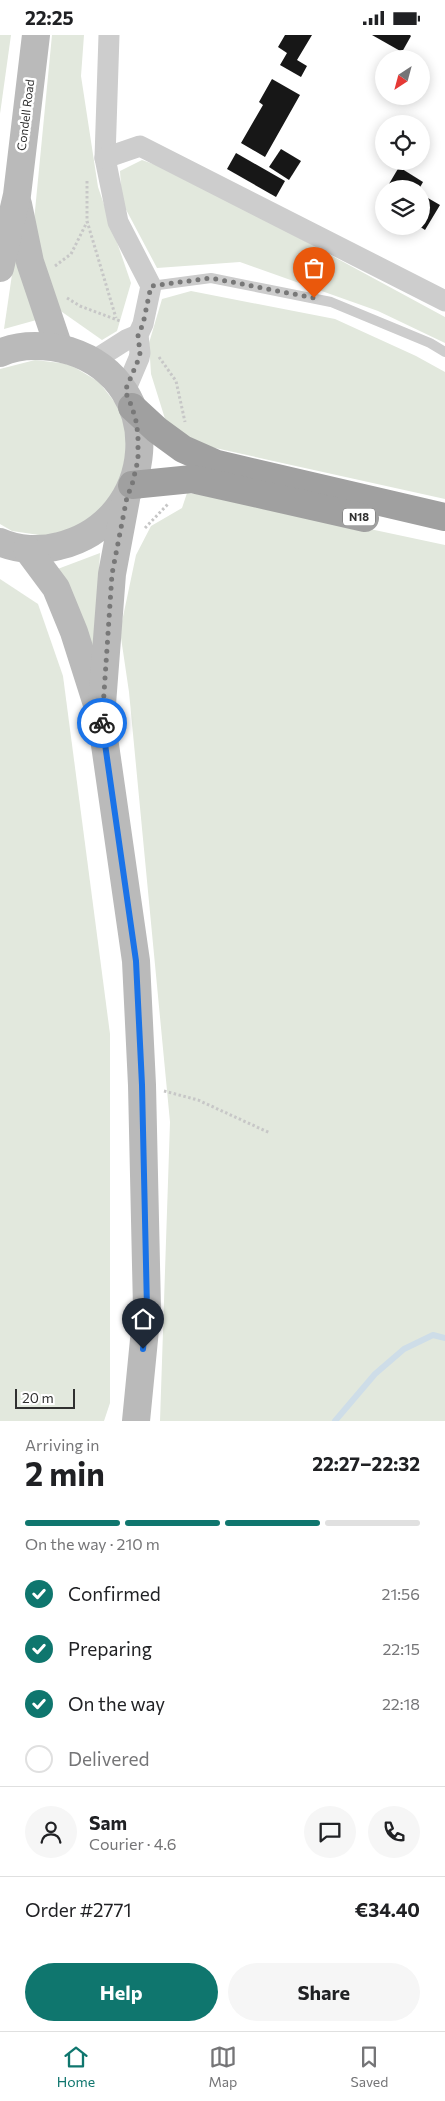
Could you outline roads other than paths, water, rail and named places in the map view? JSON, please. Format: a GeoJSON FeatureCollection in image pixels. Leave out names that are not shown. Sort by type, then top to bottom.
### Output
{"type":"FeatureCollection","features":[{"type":"Feature","properties":{"kind":"highway","name":"N18"},"geometry":{"type":"LineString","coordinates":[[129,399],[157,430],[183,449],[216,464],[445,517]]}},
{"type":"Feature","properties":{"kind":"highway","name":"N18"},"geometry":{"type":"LineString","coordinates":[[129,491],[192,479],[445,536]]}},
{"type":"Feature","properties":{"kind":"main road","name":"Condell Road"},"geometry":{"type":"LineString","coordinates":[[17,195],[36,35]]}},
{"type":"Feature","properties":{"kind":"main road"},"geometry":{"type":"LineString","coordinates":[[0,268],[17,195]]}},
{"type":"Feature","properties":{"kind":"main road"},"geometry":{"type":"LineString","coordinates":[[17,195],[30,261],[59,348]]}},
{"type":"Feature","properties":{"kind":"main road"},"geometry":{"type":"LineString","coordinates":[[0,353],[31,346],[59,348],[93,361],[111,375],[129,399],[138,435],[138,460],[129,491],[112,574],[101,717]]}},
{"type":"Feature","properties":{"kind":"main road"},"geometry":{"type":"LineString","coordinates":[[0,542],[27,549],[51,549],[74,543],[95,532],[113,517],[129,491]]}},
{"type":"Feature","properties":{"kind":"main road"},"geometry":{"type":"LineString","coordinates":[[27,549],[56,588],[74,632],[101,717],[136,961],[142,1085],[147,1309],[136,1421]]}},
{"type":"Feature","properties":{"kind":"street"},"geometry":{"type":"LineString","coordinates":[[108,35],[105,158],[118,221],[151,286],[143,324],[138,335],[140,353],[129,399]]}},
{"type":"Feature","properties":{"kind":"street"},"geometry":{"type":"LineString","coordinates":[[105,158],[140,146],[445,301]]}},
{"type":"Feature","properties":{"kind":"street"},"geometry":{"type":"LineString","coordinates":[[93,361],[126,340],[138,335]]}},
{"type":"Feature","properties":{"kind":"lane"},"geometry":{"type":"LineString","coordinates":[[151,286],[211,278],[331,301],[430,343],[445,352]]}},
{"type":"Feature","properties":{"kind":"waterway"},"geometry":{"type":"LineString","coordinates":[[335,1421],[375,1374],[404,1349],[433,1335],[445,1338]]}}]}
